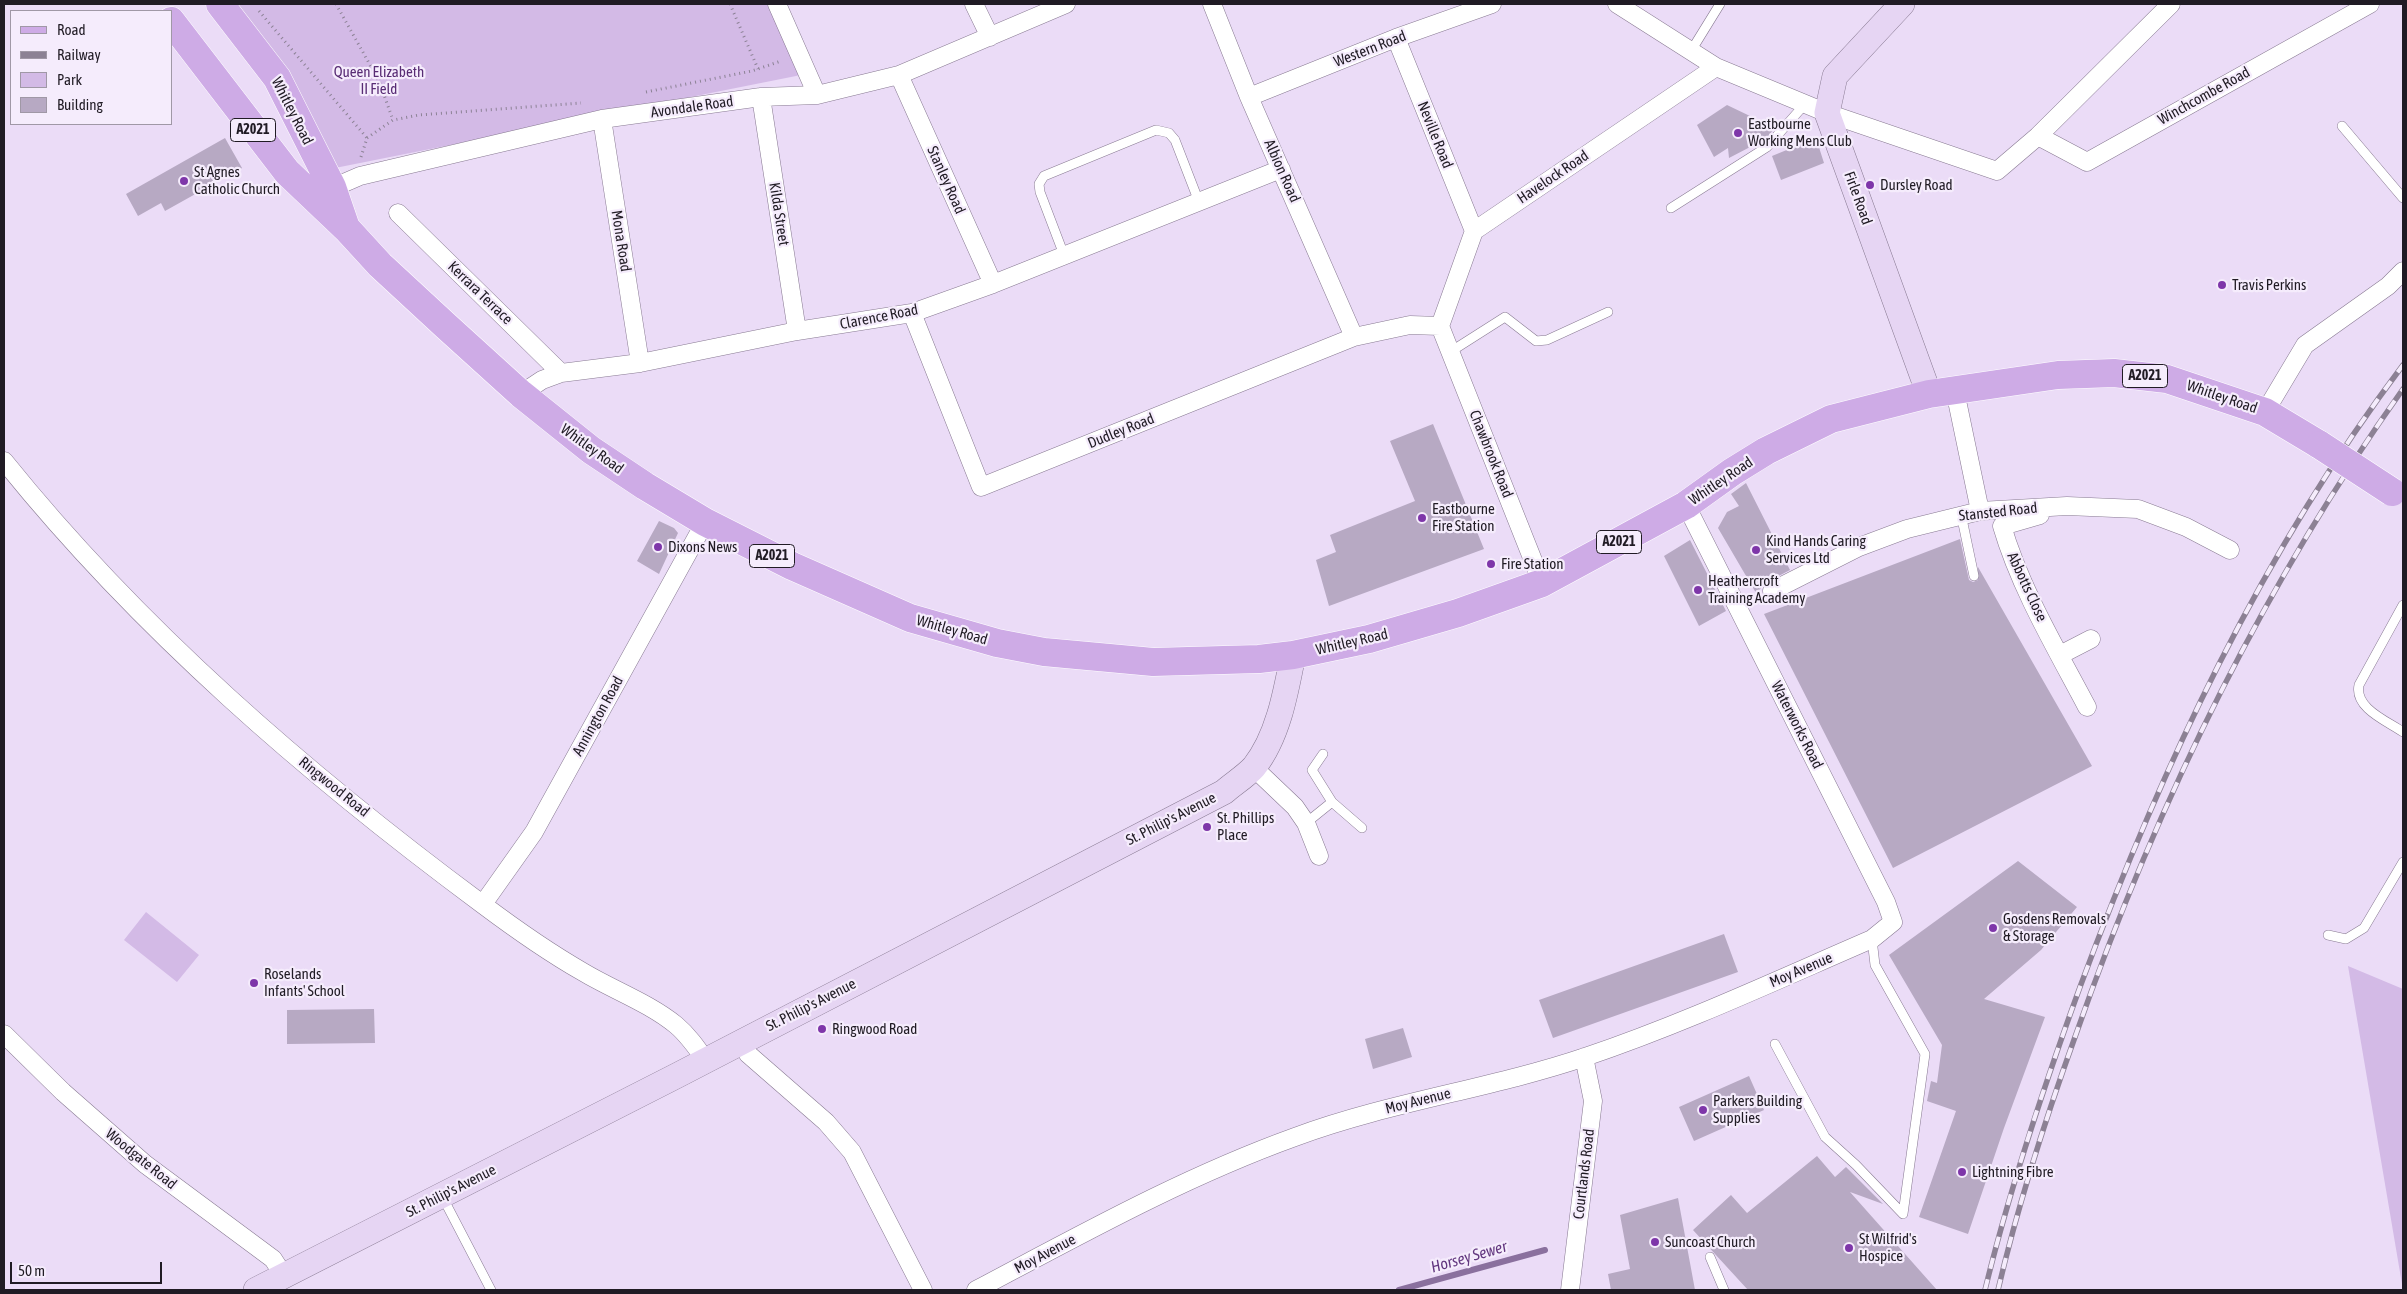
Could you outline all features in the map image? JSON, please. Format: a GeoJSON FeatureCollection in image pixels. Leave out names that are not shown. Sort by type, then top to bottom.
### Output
{"type":"FeatureCollection","features":[{"type":"Feature","properties":{"kind":"main road","name":"Whitley Road"},"geometry":{"type":"LineString","coordinates":[[220,4],[277,78],[322,192],[347,229],[380,265],[520,394],[592,450],[645,486],[705,522],[792,566],[870,602],[910,618],[997,643],[1044,652],[1152,662],[1259,659],[1294,655],[1369,639],[1458,613],[1542,583],[1686,505],[1732,472],[1766,451],[1831,419],[1942,393],[2058,375],[2114,373],[2167,379],[2265,412],[2398,496]]}},
{"type":"Feature","properties":{"kind":"main road","name":"Whitley Road"},"geometry":{"type":"LineString","coordinates":[[172,22],[287,172],[322,192]]}},
{"type":"Feature","properties":{"kind":"street"},"geometry":{"type":"LineString","coordinates":[[777,4],[817,95]]}},
{"type":"Feature","properties":{"kind":"street"},"geometry":{"type":"LineString","coordinates":[[974,4],[990,37]]}},
{"type":"Feature","properties":{"kind":"street","name":"Avondale Road"},"geometry":{"type":"LineString","coordinates":[[322,192],[360,176],[602,119],[761,97],[817,95],[899,76],[1066,4]]}},
{"type":"Feature","properties":{"kind":"street","name":"Albion Road"},"geometry":{"type":"LineString","coordinates":[[1212,4],[1249,97],[1354,337]]}},
{"type":"Feature","properties":{"kind":"street","name":"Western Road"},"geometry":{"type":"LineString","coordinates":[[1249,97],[1396,38],[1492,4]]}},
{"type":"Feature","properties":{"kind":"street"},"geometry":{"type":"LineString","coordinates":[[1617,4],[1716,67],[1816,109],[1997,171],[2038,136],[2171,4]]}},
{"type":"Feature","properties":{"kind":"street"},"geometry":{"type":"LineString","coordinates":[[1816,109],[1835,76],[1902,4]]}},
{"type":"Feature","properties":{"kind":"street","name":"Winchcombe Road"},"geometry":{"type":"LineString","coordinates":[[2038,136],[2087,162],[2370,4]]}},
{"type":"Feature","properties":{"kind":"street","name":"Neville Road"},"geometry":{"type":"LineString","coordinates":[[1396,38],[1474,231]]}},
{"type":"Feature","properties":{"kind":"street","name":"Havelock Road"},"geometry":{"type":"LineString","coordinates":[[1474,231],[1716,67]]}},
{"type":"Feature","properties":{"kind":"street","name":"Stanley Road"},"geometry":{"type":"LineString","coordinates":[[899,76],[993,284]]}},
{"type":"Feature","properties":{"kind":"street","name":"Kilda Street"},"geometry":{"type":"LineString","coordinates":[[761,97],[798,331]]}},
{"type":"Feature","properties":{"kind":"street","name":"Firle Road"},"geometry":{"type":"LineString","coordinates":[[1816,109],[1942,393]]}},
{"type":"Feature","properties":{"kind":"street","name":"Mona Road"},"geometry":{"type":"LineString","coordinates":[[602,119],[640,363]]}},
{"type":"Feature","properties":{"kind":"street","name":"Clarence Road"},"geometry":{"type":"LineString","coordinates":[[520,394],[542,380],[562,373],[640,363],[798,331],[912,313],[993,284],[1281,169]]}},
{"type":"Feature","properties":{"kind":"street","name":"Kerrara Terrace"},"geometry":{"type":"LineString","coordinates":[[398,213],[562,373]]}},
{"type":"Feature","properties":{"kind":"street"},"geometry":{"type":"LineString","coordinates":[[1440,326],[1474,231]]}},
{"type":"Feature","properties":{"kind":"street"},"geometry":{"type":"LineString","coordinates":[[2265,412],[2305,345],[2388,286],[2403,271]]}},
{"type":"Feature","properties":{"kind":"street","name":"Dudley Road"},"geometry":{"type":"LineString","coordinates":[[912,313],[981,487],[1354,337],[1410,325],[1440,326]]}},
{"type":"Feature","properties":{"kind":"street","name":"Chawbrook Road"},"geometry":{"type":"LineString","coordinates":[[1440,326],[1542,583]]}},
{"type":"Feature","properties":{"kind":"street"},"geometry":{"type":"LineString","coordinates":[[1942,393],[1980,511]]}},
{"type":"Feature","properties":{"kind":"street","name":"Ringwood Road"},"geometry":{"type":"LineString","coordinates":[[4,461],[94,564],[170,642],[251,717],[334,788],[482,904],[582,971],[676,1025],[706,1060]]}},
{"type":"Feature","properties":{"kind":"street","name":"Waterworks Road"},"geometry":{"type":"LineString","coordinates":[[1686,505],[1886,902],[1893,922],[1872,939]]}},
{"type":"Feature","properties":{"kind":"street","name":"Stansted Road"},"geometry":{"type":"LineString","coordinates":[[1772,591],[1858,547],[1907,529],[1961,514],[1980,511],[2067,506],[2138,509],[2186,527],[2230,550]]}},
{"type":"Feature","properties":{"kind":"street","name":"Abbotts Close"},"geometry":{"type":"LineString","coordinates":[[2067,506],[2002,526],[2007,543],[2038,614],[2087,707]]}},
{"type":"Feature","properties":{"kind":"street","name":"Annington Road"},"geometry":{"type":"LineString","coordinates":[[482,904],[534,832],[705,522]]}},
{"type":"Feature","properties":{"kind":"street"},"geometry":{"type":"LineString","coordinates":[[2060,656],[2092,639]]}},
{"type":"Feature","properties":{"kind":"street","name":"St. Philip's Avenue"},"geometry":{"type":"LineString","coordinates":[[256,1290],[442,1196],[1224,792],[1253,767],[1266,746],[1278,719],[1294,655]]}},
{"type":"Feature","properties":{"kind":"street"},"geometry":{"type":"LineString","coordinates":[[1253,767],[1295,807],[1306,822],[1319,856]]}},
{"type":"Feature","properties":{"kind":"street","name":"Moy Avenue"},"geometry":{"type":"LineString","coordinates":[[976,1290],[1168,1191],[1235,1160],[1352,1117],[1584,1057],[1716,1006],[1872,939]]}},
{"type":"Feature","properties":{"kind":"street","name":"Woodgate Road"},"geometry":{"type":"LineString","coordinates":[[4,1034],[62,1092],[146,1164],[273,1259],[284,1276]]}},
{"type":"Feature","properties":{"kind":"street"},"geometry":{"type":"LineString","coordinates":[[742,1041],[748,1054],[826,1122],[852,1152],[923,1290]]}},
{"type":"Feature","properties":{"kind":"street","name":"Courtlands Road"},"geometry":{"type":"LineString","coordinates":[[1570,1290],[1593,1102],[1584,1057]]}},
{"type":"Feature","properties":{"kind":"lane"},"geometry":{"type":"LineString","coordinates":[[1692,51],[1720,4]]}},
{"type":"Feature","properties":{"kind":"lane"},"geometry":{"type":"LineString","coordinates":[[1672,208],[1767,148],[1816,109]]}},
{"type":"Feature","properties":{"kind":"lane"},"geometry":{"type":"LineString","coordinates":[[2342,126],[2403,198]]}},
{"type":"Feature","properties":{"kind":"lane"},"geometry":{"type":"LineString","coordinates":[[1064,255],[1040,192],[1039,184],[1044,176],[1156,130],[1168,133],[1175,140],[1199,202]]}},
{"type":"Feature","properties":{"kind":"lane"},"geometry":{"type":"LineString","coordinates":[[1450,352],[1505,317],[1536,341],[1547,340],[1608,312]]}},
{"type":"Feature","properties":{"kind":"lane"},"geometry":{"type":"LineString","coordinates":[[1961,514],[1974,576]]}},
{"type":"Feature","properties":{"kind":"lane"},"geometry":{"type":"LineString","coordinates":[[2403,605],[2359,685],[2357,693],[2361,702],[2369,709],[2403,732]]}},
{"type":"Feature","properties":{"kind":"lane"},"geometry":{"type":"LineString","coordinates":[[1324,754],[1312,770],[1332,802],[1362,828]]}},
{"type":"Feature","properties":{"kind":"lane"},"geometry":{"type":"LineString","coordinates":[[1306,822],[1332,802]]}},
{"type":"Feature","properties":{"kind":"lane"},"geometry":{"type":"LineString","coordinates":[[2328,935],[2346,939],[2364,928],[2403,862]]}},
{"type":"Feature","properties":{"kind":"lane"},"geometry":{"type":"LineString","coordinates":[[1775,1044],[1825,1137],[1903,1214],[1925,1054],[1875,965],[1872,939]]}},
{"type":"Feature","properties":{"kind":"lane"},"geometry":{"type":"LineString","coordinates":[[442,1196],[491,1290]]}},
{"type":"Feature","properties":{"kind":"lane"},"geometry":{"type":"LineString","coordinates":[[1710,1257],[1724,1290]]}},
{"type":"Feature","properties":{"kind":"path"},"geometry":{"type":"LineString","coordinates":[[336,4],[379,81],[393,120]]}},
{"type":"Feature","properties":{"kind":"path"},"geometry":{"type":"LineString","coordinates":[[730,4],[758,69]]}},
{"type":"Feature","properties":{"kind":"path"},"geometry":{"type":"LineString","coordinates":[[259,11],[367,138]]}},
{"type":"Feature","properties":{"kind":"path"},"geometry":{"type":"LineString","coordinates":[[645,92],[758,69],[799,54]]}},
{"type":"Feature","properties":{"kind":"path"},"geometry":{"type":"LineString","coordinates":[[360,176],[361,155],[367,138],[393,120],[419,115],[588,102]]}},
{"type":"Feature","properties":{"kind":"green space","name":"Queen Elizabeth II Field"},"geometry":{"type":"Polygon","coordinates":[[[233,4],[767,4],[801,75],[335,168],[233,4]]]}},
{"type":"Feature","properties":{"kind":"green space"},"geometry":{"type":"Polygon","coordinates":[[[146,912],[199,955],[177,982],[124,940],[146,912]]]}},
{"type":"Feature","properties":{"kind":"green space"},"geometry":{"type":"Polygon","coordinates":[[[2348,966],[2403,989],[2403,1290],[2348,966]]]}},
{"type":"Feature","properties":{"kind":"building","name":"Eastbourne Working Mens Club"},"geometry":{"type":"Polygon","coordinates":[[[1727,105],[1775,128],[1763,142],[1755,147],[1752,146],[1729,158],[1728,148],[1714,157],[1697,125],[1727,105]]]}},
{"type":"Feature","properties":{"kind":"building","name":"St Agnes Catholic Church"},"geometry":{"type":"Polygon","coordinates":[[[225,138],[242,168],[165,211],[161,203],[138,216],[126,194],[225,138]]]}},
{"type":"Feature","properties":{"kind":"building"},"geometry":{"type":"Polygon","coordinates":[[[1816,138],[1824,163],[1781,180],[1772,156],[1816,138]]]}},
{"type":"Feature","properties":{"kind":"building","name":"Eastbourne Fire Station"},"geometry":{"type":"Polygon","coordinates":[[[1433,424],[1484,549],[1329,606],[1316,560],[1336,552],[1330,535],[1415,501],[1390,441],[1433,424]]]}},
{"type":"Feature","properties":{"kind":"building","name":"Kind Hands Caring Services Ltd"},"geometry":{"type":"Polygon","coordinates":[[[1746,483],[1790,570],[1767,582],[1756,593],[1718,528],[1727,512],[1739,506],[1731,494],[1746,483]]]}},
{"type":"Feature","properties":{"kind":"building","name":"Dixons News"},"geometry":{"type":"Polygon","coordinates":[[[659,521],[674,528],[678,533],[659,574],[637,561],[659,521]]]}},
{"type":"Feature","properties":{"kind":"building"},"geometry":{"type":"Polygon","coordinates":[[[1960,539],[1969,580],[1973,582],[1978,580],[1978,567],[2092,766],[1893,868],[1764,614],[1960,539]]]}},
{"type":"Feature","properties":{"kind":"building","name":"Heathercroft Training Academy"},"geometry":{"type":"Polygon","coordinates":[[[1690,540],[1726,611],[1699,626],[1664,556],[1690,540]]]}},
{"type":"Feature","properties":{"kind":"building"},"geometry":{"type":"Polygon","coordinates":[[[2018,861],[2077,907],[2041,950],[1984,999],[2045,1017],[2004,1128],[1968,1234],[1919,1217],[1956,1111],[1927,1101],[1931,1081],[1937,1083],[1942,1045],[1889,955],[2018,861]]]}},
{"type":"Feature","properties":{"kind":"building"},"geometry":{"type":"Polygon","coordinates":[[[1724,934],[1738,972],[1553,1038],[1539,1000],[1724,934]]]}},
{"type":"Feature","properties":{"kind":"building"},"geometry":{"type":"Polygon","coordinates":[[[374,1009],[375,1043],[287,1044],[287,1010],[374,1009]]]}},
{"type":"Feature","properties":{"kind":"building"},"geometry":{"type":"Polygon","coordinates":[[[1403,1028],[1412,1057],[1373,1069],[1365,1039],[1403,1028]]]}},
{"type":"Feature","properties":{"kind":"building"},"geometry":{"type":"Polygon","coordinates":[[[1749,1076],[1764,1110],[1694,1141],[1679,1107],[1749,1076]]]}},
{"type":"Feature","properties":{"kind":"building","name":"St Wilfrid's Hospice"},"geometry":{"type":"Polygon","coordinates":[[[1817,1156],[1835,1177],[1846,1167],[1883,1204],[1850,1192],[1937,1290],[1748,1290],[1693,1230],[1731,1195],[1747,1213],[1817,1156]]]}},
{"type":"Feature","properties":{"kind":"building","name":"Suncoast Church"},"geometry":{"type":"Polygon","coordinates":[[[1678,1198],[1695,1290],[1611,1290],[1608,1274],[1630,1269],[1620,1215],[1678,1198]]]}},
{"type":"Feature","properties":{"kind":"waterway","name":"Horsey Sewer"},"geometry":{"type":"LineString","coordinates":[[1399,1290],[1545,1250]]}},
{"type":"Feature","properties":{"kind":"railway"},"geometry":{"type":"LineString","coordinates":[[1985,1290],[2017,1175],[2080,987],[2111,905],[2181,743],[2219,664],[2260,586],[2304,510],[2352,436],[2403,365]]}},
{"type":"Feature","properties":{"kind":"railway"},"geometry":{"type":"LineString","coordinates":[[1998,1290],[2023,1194],[2064,1068],[2106,952],[2140,867],[2177,784],[2216,701],[2258,621],[2352,464],[2403,389]]}},
{"type":"Feature","properties":{"kind":"place","name":"Eastbourne Working Mens Club"},"geometry":{"type":"Point","coordinates":[1738,133]}},
{"type":"Feature","properties":{"kind":"place","name":"St Agnes Catholic Church"},"geometry":{"type":"Point","coordinates":[184,181]}},
{"type":"Feature","properties":{"kind":"place","name":"Dursley Road"},"geometry":{"type":"Point","coordinates":[1870,185]}},
{"type":"Feature","properties":{"kind":"place","name":"Travis Perkins"},"geometry":{"type":"Point","coordinates":[2222,285]}},
{"type":"Feature","properties":{"kind":"place","name":"Eastbourne Fire Station"},"geometry":{"type":"Point","coordinates":[1422,518]}},
{"type":"Feature","properties":{"kind":"place","name":"Dixons News"},"geometry":{"type":"Point","coordinates":[658,547]}},
{"type":"Feature","properties":{"kind":"place","name":"Kind Hands Caring Services Ltd"},"geometry":{"type":"Point","coordinates":[1756,550]}},
{"type":"Feature","properties":{"kind":"place","name":"Fire Station"},"geometry":{"type":"Point","coordinates":[1491,564]}},
{"type":"Feature","properties":{"kind":"place","name":"Heathercroft Training Academy"},"geometry":{"type":"Point","coordinates":[1698,590]}},
{"type":"Feature","properties":{"kind":"place","name":"St. Phillips Place"},"geometry":{"type":"Point","coordinates":[1207,827]}},
{"type":"Feature","properties":{"kind":"place","name":"Gosdens Removals & Storage"},"geometry":{"type":"Point","coordinates":[1993,928]}},
{"type":"Feature","properties":{"kind":"place","name":"Roselands Infants' School"},"geometry":{"type":"Point","coordinates":[254,983]}},
{"type":"Feature","properties":{"kind":"place","name":"Ringwood Road"},"geometry":{"type":"Point","coordinates":[822,1029]}},
{"type":"Feature","properties":{"kind":"place","name":"Parkers Building Supplies"},"geometry":{"type":"Point","coordinates":[1703,1110]}},
{"type":"Feature","properties":{"kind":"place","name":"Lightning Fibre"},"geometry":{"type":"Point","coordinates":[1962,1172]}},
{"type":"Feature","properties":{"kind":"place","name":"Suncoast Church"},"geometry":{"type":"Point","coordinates":[1655,1242]}},
{"type":"Feature","properties":{"kind":"place","name":"St Wilfrid's Hospice"},"geometry":{"type":"Point","coordinates":[1849,1248]}}]}
